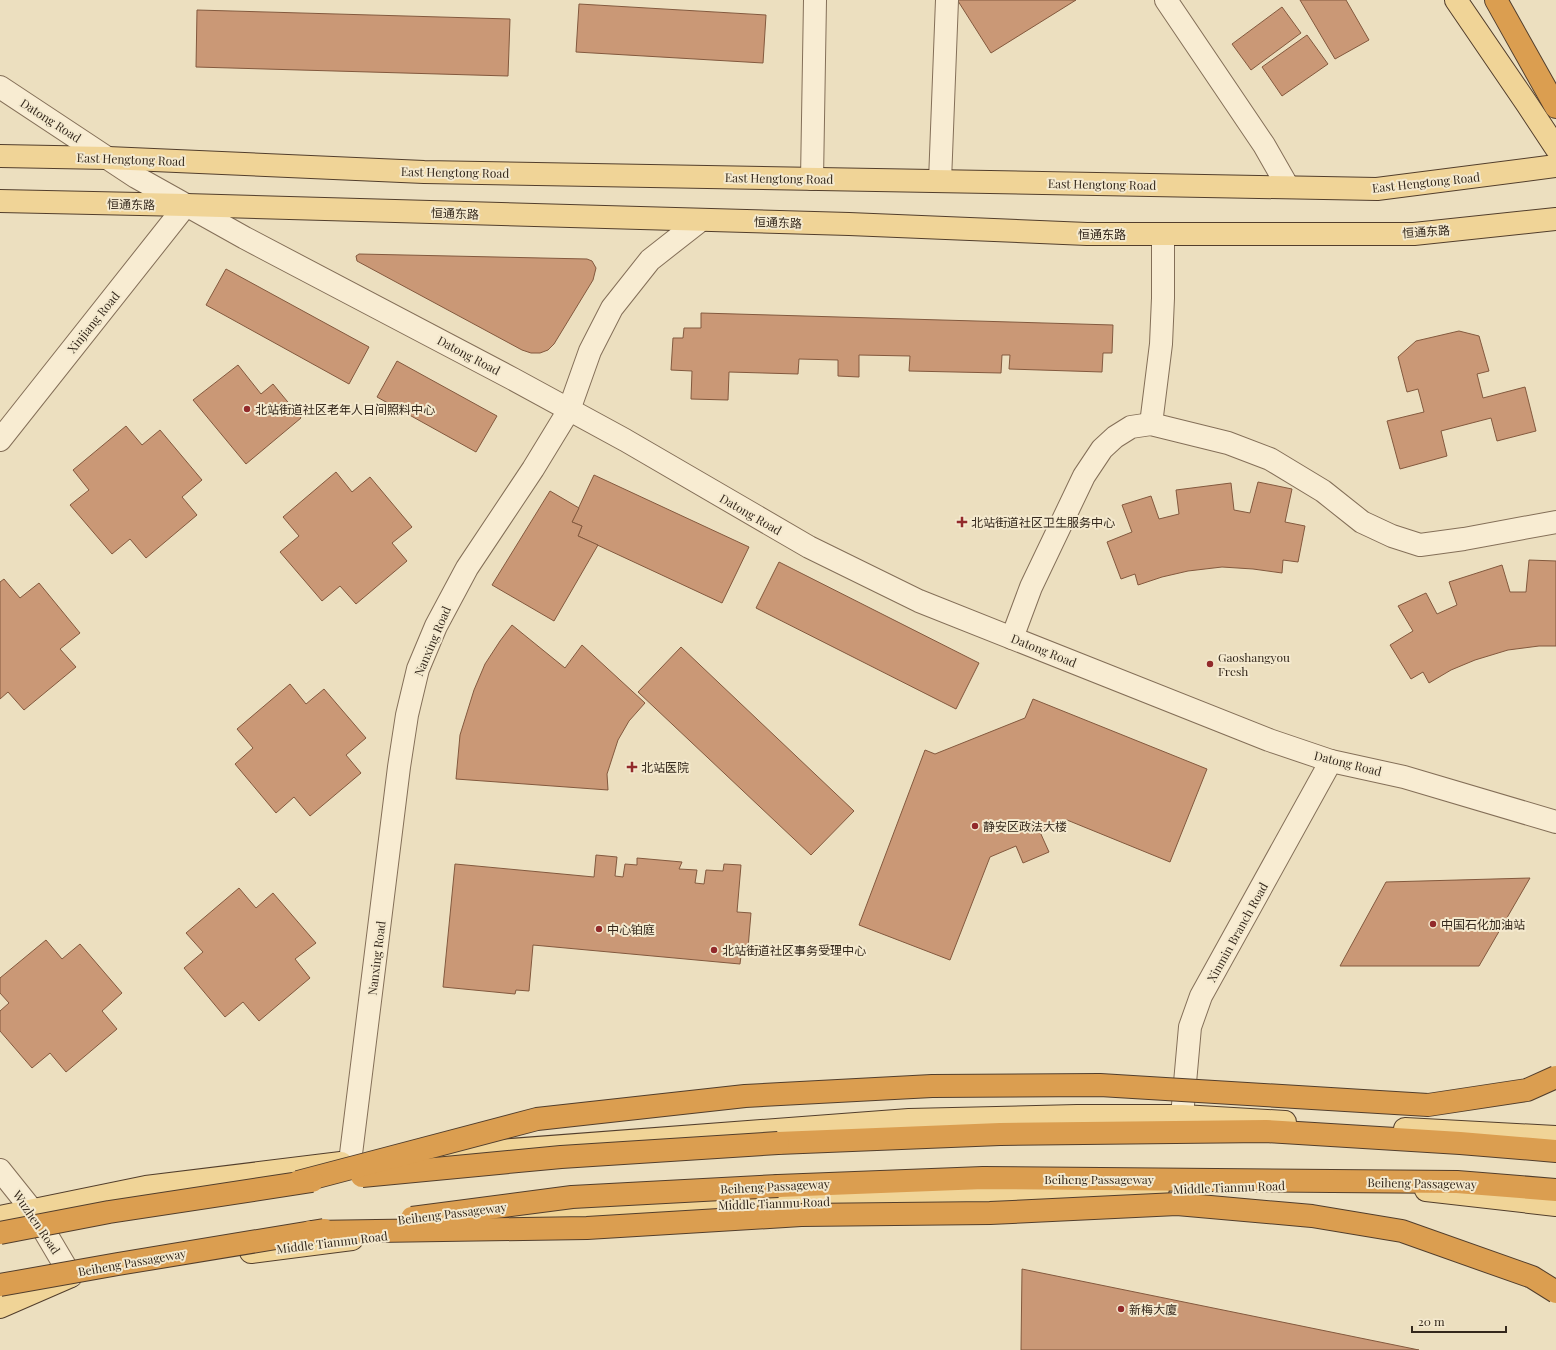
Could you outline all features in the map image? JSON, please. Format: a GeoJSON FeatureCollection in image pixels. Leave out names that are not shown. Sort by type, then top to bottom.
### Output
{"type":"FeatureCollection","features":[{"type":"Feature","properties":{"kind":"highway"},"geometry":{"type":"LineString","coordinates":[[1496,0],[1556,108]]}},
{"type":"Feature","properties":{"kind":"highway"},"geometry":{"type":"LineString","coordinates":[[298,1182],[537,1119],[745,1096],[932,1086],[1100,1085],[1428,1105],[1527,1090],[1556,1077]]}},
{"type":"Feature","properties":{"kind":"highway"},"geometry":{"type":"LineString","coordinates":[[0,1232],[109,1212],[298,1182],[561,1157],[778,1143],[1000,1134],[1266,1131],[1460,1143],[1556,1151]]}},
{"type":"Feature","properties":{"kind":"highway","name":"Beiheng Passageway"},"geometry":{"type":"LineString","coordinates":[[0,1285],[310,1232],[572,1197],[778,1186],[983,1178],[1457,1182],[1556,1190]]}},
{"type":"Feature","properties":{"kind":"highway"},"geometry":{"type":"LineString","coordinates":[[310,1232],[587,1228],[801,1215],[990,1213],[1177,1204],[1312,1216],[1402,1231],[1532,1277],[1556,1292]]}},
{"type":"Feature","properties":{"kind":"main road"},"geometry":{"type":"LineString","coordinates":[[1456,0],[1556,148]]}},
{"type":"Feature","properties":{"kind":"main road","name":"East Hengtong Road"},"geometry":{"type":"LineString","coordinates":[[0,156],[108,158],[424,172],[1377,189],[1556,166]]}},
{"type":"Feature","properties":{"kind":"main road","name":"恒通东路"},"geometry":{"type":"LineString","coordinates":[[0,201],[841,224],[1087,234],[1414,234],[1556,219]]}},
{"type":"Feature","properties":{"kind":"main road"},"geometry":{"type":"LineString","coordinates":[[0,1217],[146,1187],[350,1162],[909,1120],[1077,1116],[1182,1116],[1556,1137]]}},
{"type":"Feature","properties":{"kind":"main road","name":"Middle Tianmu Road"},"geometry":{"type":"LineString","coordinates":[[0,1307],[71,1276],[539,1215],[682,1206],[903,1200],[1064,1192],[1362,1182],[1556,1205]]}},
{"type":"Feature","properties":{"kind":"main road"},"geometry":{"type":"LineString","coordinates":[[0,1232],[32,1210]]}},
{"type":"Feature","properties":{"kind":"main road"},"geometry":{"type":"LineString","coordinates":[[0,1298],[71,1276]]}},
{"type":"Feature","properties":{"kind":"street"},"geometry":{"type":"LineString","coordinates":[[812,179],[815,0]]}},
{"type":"Feature","properties":{"kind":"street"},"geometry":{"type":"LineString","coordinates":[[940,181],[947,0]]}},
{"type":"Feature","properties":{"kind":"street"},"geometry":{"type":"LineString","coordinates":[[1166,0],[1264,145],[1288,187]]}},
{"type":"Feature","properties":{"kind":"street"},"geometry":{"type":"LineString","coordinates":[[1508,0],[1556,88]]}},
{"type":"Feature","properties":{"kind":"street","name":"Datong Road"},"geometry":{"type":"LineString","coordinates":[[0,87],[136,176],[245,238],[506,375],[632,444],[808,547],[919,601],[1269,740],[1331,761],[1404,777],[1556,822]]}},
{"type":"Feature","properties":{"kind":"street","name":"Xinjiang Road"},"geometry":{"type":"LineString","coordinates":[[0,440],[186,205]]}},
{"type":"Feature","properties":{"kind":"street","name":"Nanxing Road"},"geometry":{"type":"LineString","coordinates":[[350,1162],[399,767],[407,715],[418,669],[436,626],[467,568],[533,469],[569,410],[590,351],[612,308],[650,260],[701,220]]}},
{"type":"Feature","properties":{"kind":"street"},"geometry":{"type":"LineString","coordinates":[[1151,424],[1161,344],[1163,234]]}},
{"type":"Feature","properties":{"kind":"street"},"geometry":{"type":"LineString","coordinates":[[1012,638],[1031,587],[1084,476],[1102,449],[1115,437],[1131,426],[1151,424],[1228,443],[1270,459],[1323,491],[1362,522],[1392,536],[1420,545],[1464,539],[1556,522]]}},
{"type":"Feature","properties":{"kind":"street","name":"Xinmin Branch Road"},"geometry":{"type":"LineString","coordinates":[[1182,1116],[1187,1047],[1194,1011],[1331,761]]}},
{"type":"Feature","properties":{"kind":"street","name":"Wuzhen Road"},"geometry":{"type":"LineString","coordinates":[[0,1170],[32,1210],[71,1276]]}},
{"type":"Feature","properties":{"kind":"building"},"geometry":{"type":"Polygon","coordinates":[[[1076,0],[991,53],[958,1],[1076,0]]]}},
{"type":"Feature","properties":{"kind":"building"},"geometry":{"type":"Polygon","coordinates":[[[1300,0],[1346,0],[1369,40],[1335,59],[1300,0]]]}},
{"type":"Feature","properties":{"kind":"building"},"geometry":{"type":"Polygon","coordinates":[[[579,4],[766,15],[763,63],[576,52],[579,4]]]}},
{"type":"Feature","properties":{"kind":"building"},"geometry":{"type":"Polygon","coordinates":[[[1282,7],[1301,33],[1251,70],[1232,44],[1282,7]]]}},
{"type":"Feature","properties":{"kind":"building"},"geometry":{"type":"Polygon","coordinates":[[[197,10],[510,19],[508,76],[196,67],[197,10]]]}},
{"type":"Feature","properties":{"kind":"building"},"geometry":{"type":"Polygon","coordinates":[[[1307,35],[1328,64],[1282,96],[1262,67],[1307,35]]]}},
{"type":"Feature","properties":{"kind":"building"},"geometry":{"type":"Polygon","coordinates":[[[359,254],[587,259],[592,261],[596,268],[593,280],[554,344],[548,350],[540,353],[531,353],[522,350],[357,261],[356,256],[359,254]]]}},
{"type":"Feature","properties":{"kind":"building"},"geometry":{"type":"Polygon","coordinates":[[[226,269],[369,347],[349,384],[206,305],[226,269]]]}},
{"type":"Feature","properties":{"kind":"building"},"geometry":{"type":"Polygon","coordinates":[[[701,313],[1113,325],[1112,353],[1103,353],[1102,372],[1009,369],[1010,355],[1002,355],[1001,373],[909,371],[910,356],[859,355],[859,377],[838,376],[838,360],[799,359],[798,374],[729,372],[728,400],[691,399],[692,371],[671,370],[673,338],[683,338],[684,328],[701,328],[701,313]]]}},
{"type":"Feature","properties":{"kind":"building"},"geometry":{"type":"Polygon","coordinates":[[[1459,331],[1479,336],[1489,371],[1477,374],[1483,398],[1525,387],[1536,431],[1497,441],[1491,418],[1441,431],[1447,456],[1400,469],[1387,421],[1424,412],[1418,389],[1407,392],[1398,357],[1416,341],[1459,331]]]}},
{"type":"Feature","properties":{"kind":"building"},"geometry":{"type":"Polygon","coordinates":[[[397,361],[497,416],[476,452],[377,397],[397,361]]]}},
{"type":"Feature","properties":{"kind":"building","name":"北站街道社区老年人日间照料中心"},"geometry":{"type":"Polygon","coordinates":[[[238,365],[261,394],[273,384],[301,418],[246,464],[193,400],[238,365]]]}},
{"type":"Feature","properties":{"kind":"building"},"geometry":{"type":"Polygon","coordinates":[[[126,426],[142,445],[160,430],[202,480],[182,497],[197,515],[146,558],[130,539],[112,554],[70,505],[89,490],[73,470],[126,426]]]}},
{"type":"Feature","properties":{"kind":"building"},"geometry":{"type":"Polygon","coordinates":[[[336,472],[352,492],[370,477],[412,527],[392,543],[407,561],[356,604],[340,586],[322,601],[280,552],[299,536],[283,517],[336,472]]]}},
{"type":"Feature","properties":{"kind":"building"},"geometry":{"type":"Polygon","coordinates":[[[594,475],[749,547],[722,603],[578,536],[582,526],[572,522],[594,475]]]}},
{"type":"Feature","properties":{"kind":"building"},"geometry":{"type":"Polygon","coordinates":[[[1258,482],[1292,489],[1285,522],[1305,526],[1298,562],[1283,560],[1282,573],[1222,567],[1188,571],[1162,577],[1138,585],[1135,574],[1121,579],[1107,542],[1132,532],[1122,505],[1151,496],[1159,519],[1179,514],[1176,490],[1231,483],[1234,510],[1250,513],[1258,482]]]}},
{"type":"Feature","properties":{"kind":"building"},"geometry":{"type":"Polygon","coordinates":[[[550,491],[579,508],[572,522],[582,526],[578,536],[598,545],[554,621],[492,585],[550,491]]]}},
{"type":"Feature","properties":{"kind":"building"},"geometry":{"type":"Polygon","coordinates":[[[1529,560],[1556,561],[1556,646],[1539,646],[1508,650],[1475,660],[1451,670],[1429,683],[1423,672],[1411,679],[1390,645],[1413,631],[1398,606],[1426,593],[1437,614],[1457,605],[1449,582],[1502,565],[1510,592],[1526,592],[1529,560]]]}},
{"type":"Feature","properties":{"kind":"building"},"geometry":{"type":"Polygon","coordinates":[[[779,562],[979,663],[956,709],[756,608],[779,562]]]}},
{"type":"Feature","properties":{"kind":"building"},"geometry":{"type":"Polygon","coordinates":[[[4,579],[20,598],[39,583],[80,633],[60,649],[76,667],[24,710],[8,692],[0,699],[0,582],[4,579]]]}},
{"type":"Feature","properties":{"kind":"building"},"geometry":{"type":"Polygon","coordinates":[[[512,625],[565,668],[582,645],[645,703],[629,721],[618,740],[607,774],[608,790],[456,779],[460,735],[474,690],[485,664],[512,625]]]}},
{"type":"Feature","properties":{"kind":"building"},"geometry":{"type":"Polygon","coordinates":[[[681,647],[854,811],[811,855],[638,692],[681,647]]]}},
{"type":"Feature","properties":{"kind":"building"},"geometry":{"type":"Polygon","coordinates":[[[290,684],[306,704],[324,689],[366,738],[346,755],[361,773],[310,816],[294,797],[276,813],[235,764],[253,748],[237,729],[290,684]]]}},
{"type":"Feature","properties":{"kind":"building","name":"静安区政法大楼"},"geometry":{"type":"Polygon","coordinates":[[[1033,699],[1207,769],[1170,862],[1067,820],[1040,832],[1049,852],[1023,863],[1016,846],[990,857],[950,960],[859,925],[925,750],[935,754],[1025,718],[1033,699]]]}},
{"type":"Feature","properties":{"kind":"building","name":"中心铂庭"},"geometry":{"type":"Polygon","coordinates":[[[596,855],[617,857],[615,876],[623,877],[625,864],[637,865],[637,858],[682,862],[679,869],[697,870],[695,883],[704,884],[706,870],[723,871],[724,864],[741,865],[737,912],[751,913],[748,948],[742,947],[740,964],[533,945],[529,991],[516,990],[515,994],[443,987],[455,864],[594,877],[596,855]]]}},
{"type":"Feature","properties":{"kind":"building","name":"中国石化加油站"},"geometry":{"type":"Polygon","coordinates":[[[1530,878],[1479,966],[1340,966],[1386,882],[1530,878]]]}},
{"type":"Feature","properties":{"kind":"building"},"geometry":{"type":"Polygon","coordinates":[[[239,888],[256,908],[273,893],[316,943],[295,959],[310,978],[259,1021],[243,1002],[225,1017],[184,968],[203,952],[186,933],[239,888]]]}},
{"type":"Feature","properties":{"kind":"building"},"geometry":{"type":"Polygon","coordinates":[[[46,940],[62,959],[80,944],[122,993],[102,1011],[117,1029],[66,1072],[50,1053],[32,1068],[0,1031],[0,1011],[9,1003],[0,993],[0,978],[46,940]]]}},
{"type":"Feature","properties":{"kind":"building","name":"新梅大廈"},"geometry":{"type":"Polygon","coordinates":[[[1022,1269],[1419,1350],[1021,1350],[1022,1269]]]}},
{"type":"Feature","properties":{"kind":"place","name":"北站街道社区老年人日间照料中心"},"geometry":{"type":"Point","coordinates":[247,409]}},
{"type":"Feature","properties":{"kind":"place","name":"北站街道社区卫生服务中心"},"geometry":{"type":"Point","coordinates":[962,522]}},
{"type":"Feature","properties":{"kind":"place","name":"Gaoshangyou Fresh"},"geometry":{"type":"Point","coordinates":[1210,664]}},
{"type":"Feature","properties":{"kind":"place","name":"北站医院"},"geometry":{"type":"Point","coordinates":[632,767]}},
{"type":"Feature","properties":{"kind":"place","name":"静安区政法大楼"},"geometry":{"type":"Point","coordinates":[975,826]}},
{"type":"Feature","properties":{"kind":"place","name":"中国石化加油站"},"geometry":{"type":"Point","coordinates":[1433,924]}},
{"type":"Feature","properties":{"kind":"place","name":"中心铂庭"},"geometry":{"type":"Point","coordinates":[599,929]}},
{"type":"Feature","properties":{"kind":"place","name":"北站街道社区事务受理中心"},"geometry":{"type":"Point","coordinates":[714,950]}},
{"type":"Feature","properties":{"kind":"place","name":"新梅大廈"},"geometry":{"type":"Point","coordinates":[1121,1309]}}]}
